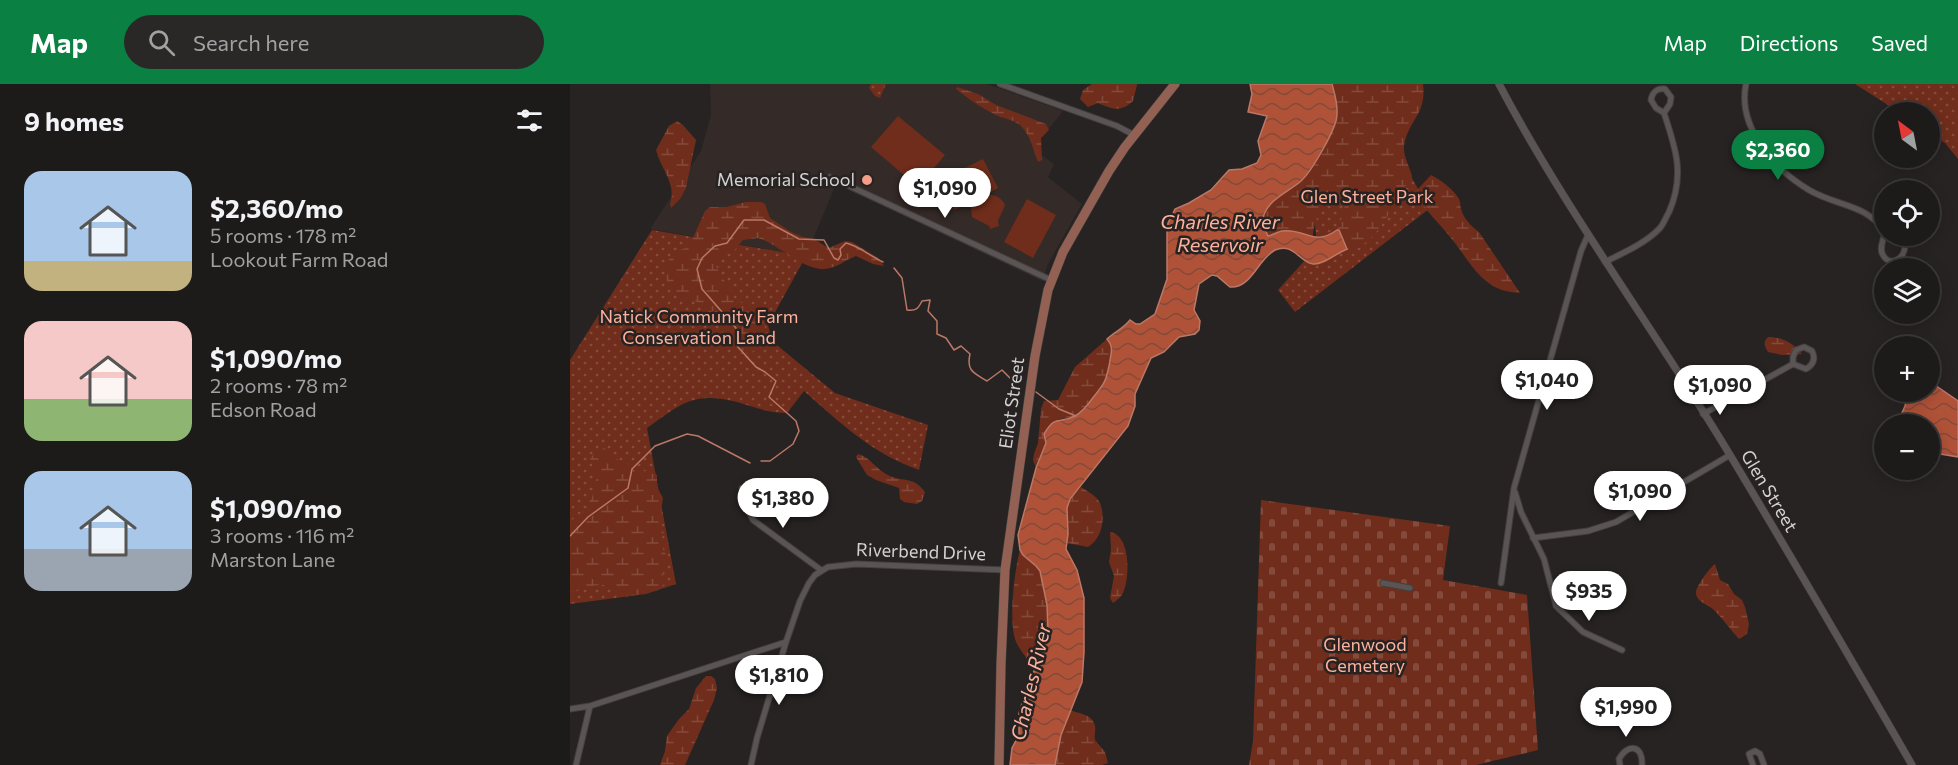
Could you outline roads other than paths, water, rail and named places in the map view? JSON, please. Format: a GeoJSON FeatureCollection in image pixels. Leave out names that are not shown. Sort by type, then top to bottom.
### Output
{"type":"FeatureCollection","features":[{"type":"Feature","properties":{"kind":"main road","name":"Eliot Street"},"geometry":{"type":"LineString","coordinates":[[999,765],[1005,570],[1034,360],[1044,307],[1051,280],[1063,252],[1114,162],[1175,84]]}},
{"type":"Feature","properties":{"kind":"street"},"geometry":{"type":"LineString","coordinates":[[1000,84],[1117,126],[1134,135]]}},
{"type":"Feature","properties":{"kind":"street","name":"Glen Street"},"geometry":{"type":"LineString","coordinates":[[1499,84],[1588,235],[1730,455],[1912,765]]}},
{"type":"Feature","properties":{"kind":"street"},"geometry":{"type":"LineString","coordinates":[[1746,84],[1744,103],[1747,117],[1764,150],[1795,180],[1810,190],[1863,212],[1874,220]]}},
{"type":"Feature","properties":{"kind":"street"},"geometry":{"type":"LineString","coordinates":[[1605,262],[1654,234],[1661,227],[1675,199],[1678,165],[1674,144],[1664,113],[1656,108],[1651,100],[1655,92],[1661,88],[1665,89],[1671,97],[1670,104],[1664,113]]}},
{"type":"Feature","properties":{"kind":"street"},"geometry":{"type":"LineString","coordinates":[[830,177],[1051,280]]}},
{"type":"Feature","properties":{"kind":"street"},"geometry":{"type":"LineString","coordinates":[[1501,583],[1514,488],[1581,251],[1588,235]]}},
{"type":"Feature","properties":{"kind":"street"},"geometry":{"type":"LineString","coordinates":[[1882,246],[1883,255],[1894,261],[1900,259],[1905,253],[1905,246]]}},
{"type":"Feature","properties":{"kind":"street"},"geometry":{"type":"LineString","coordinates":[[1804,347],[1812,351],[1814,361],[1811,366],[1806,369],[1793,364],[1796,350],[1804,347]]}},
{"type":"Feature","properties":{"kind":"street"},"geometry":{"type":"LineString","coordinates":[[1703,414],[1793,364]]}},
{"type":"Feature","properties":{"kind":"street"},"geometry":{"type":"LineString","coordinates":[[1533,538],[1588,531],[1616,522],[1730,455]]}},
{"type":"Feature","properties":{"kind":"street"},"geometry":{"type":"LineString","coordinates":[[742,488],[753,520],[821,570],[809,583],[800,601],[757,738],[751,765]]}},
{"type":"Feature","properties":{"kind":"street"},"geometry":{"type":"LineString","coordinates":[[1514,488],[1521,512],[1544,559],[1556,606],[1583,632],[1622,650]]}},
{"type":"Feature","properties":{"kind":"street","name":"Riverbend Drive"},"geometry":{"type":"LineString","coordinates":[[821,570],[855,564],[1005,570]]}},
{"type":"Feature","properties":{"kind":"street"},"geometry":{"type":"LineString","coordinates":[[1383,583],[1410,588]]}},
{"type":"Feature","properties":{"kind":"street"},"geometry":{"type":"LineString","coordinates":[[570,710],[590,706],[786,642]]}},
{"type":"Feature","properties":{"kind":"street"},"geometry":{"type":"LineString","coordinates":[[576,765],[590,706]]}},
{"type":"Feature","properties":{"kind":"street"},"geometry":{"type":"LineString","coordinates":[[1620,765],[1619,759],[1623,752],[1633,748],[1638,749],[1641,754],[1642,765]]}},
{"type":"Feature","properties":{"kind":"street"},"geometry":{"type":"LineString","coordinates":[[1753,765],[1749,754],[1755,751],[1760,754],[1764,765]]}},
{"type":"Feature","properties":{"kind":"water","name":"Charles River Reservoir"},"geometry":{"type":"Polygon","coordinates":[[[1250,84],[1332,84],[1337,112],[1330,135],[1316,161],[1301,181],[1266,209],[1262,224],[1268,236],[1290,231],[1322,237],[1339,230],[1347,249],[1326,261],[1313,264],[1292,251],[1282,248],[1269,254],[1244,283],[1230,287],[1217,276],[1212,275],[1199,284],[1194,310],[1200,321],[1199,330],[1195,334],[1179,337],[1164,352],[1151,358],[1135,394],[1135,406],[1128,426],[1070,499],[1067,508],[1066,549],[1077,570],[1084,598],[1084,652],[1082,682],[1061,735],[1055,765],[1010,765],[1012,748],[1019,735],[1019,713],[1029,681],[1042,655],[1048,631],[1047,605],[1040,571],[1023,555],[1018,535],[1036,468],[1046,443],[1044,434],[1055,422],[1080,413],[1104,382],[1111,352],[1111,345],[1107,339],[1130,320],[1140,324],[1155,314],[1167,279],[1168,223],[1175,209],[1211,190],[1229,170],[1242,169],[1257,163],[1261,155],[1258,141],[1267,116],[1248,112],[1252,94],[1250,84]]]}},
{"type":"Feature","properties":{"kind":"water"},"geometry":{"type":"Polygon","coordinates":[[[1940,389],[1958,401],[1958,457],[1940,454],[1940,414],[1901,414],[1906,402],[1940,402],[1940,389]]]}},
{"type":"Feature","properties":{"kind":"waterway"},"geometry":{"type":"LineString","coordinates":[[761,461],[770,461],[793,444],[799,431],[796,421],[769,397],[776,381],[756,367],[737,346],[736,328],[702,289],[697,269],[702,258],[715,246],[727,243],[744,220],[764,220],[799,239],[824,240],[834,258],[838,260],[841,255],[840,249],[846,243],[883,262]]}},
{"type":"Feature","properties":{"kind":"waterway"},"geometry":{"type":"LineString","coordinates":[[894,268],[902,278],[907,310],[915,310],[922,301],[930,300],[928,311],[937,321],[937,334],[946,338],[954,350],[961,346],[970,354],[969,364],[972,371],[987,381],[1002,370],[1011,379]]}},
{"type":"Feature","properties":{"kind":"waterway"},"geometry":{"type":"LineString","coordinates":[[1036,392],[1059,409],[1076,416]]}},
{"type":"Feature","properties":{"kind":"waterway"},"geometry":{"type":"LineString","coordinates":[[570,536],[588,517],[628,488],[632,469],[655,446],[687,434],[698,436],[750,463]]}},
{"type":"Feature","properties":{"kind":"place","name":"Memorial School"},"geometry":{"type":"Point","coordinates":[867,180]}},
{"type":"Feature","properties":{"kind":"park label","name":"Glen Street Park"},"geometry":{"type":"Point","coordinates":[1367,197]}},
{"type":"Feature","properties":{"kind":"park label","name":"Natick Community Farm Conservation Land"},"geometry":{"type":"Point","coordinates":[699,327]}},
{"type":"Feature","properties":{"kind":"park label","name":"Glenwood Cemetery"},"geometry":{"type":"Point","coordinates":[1365,655]}},
{"type":"Feature","properties":{"kind":"water label","name":"Charles River"},"geometry":{"type":"Point","coordinates":[1031,682]}}]}
